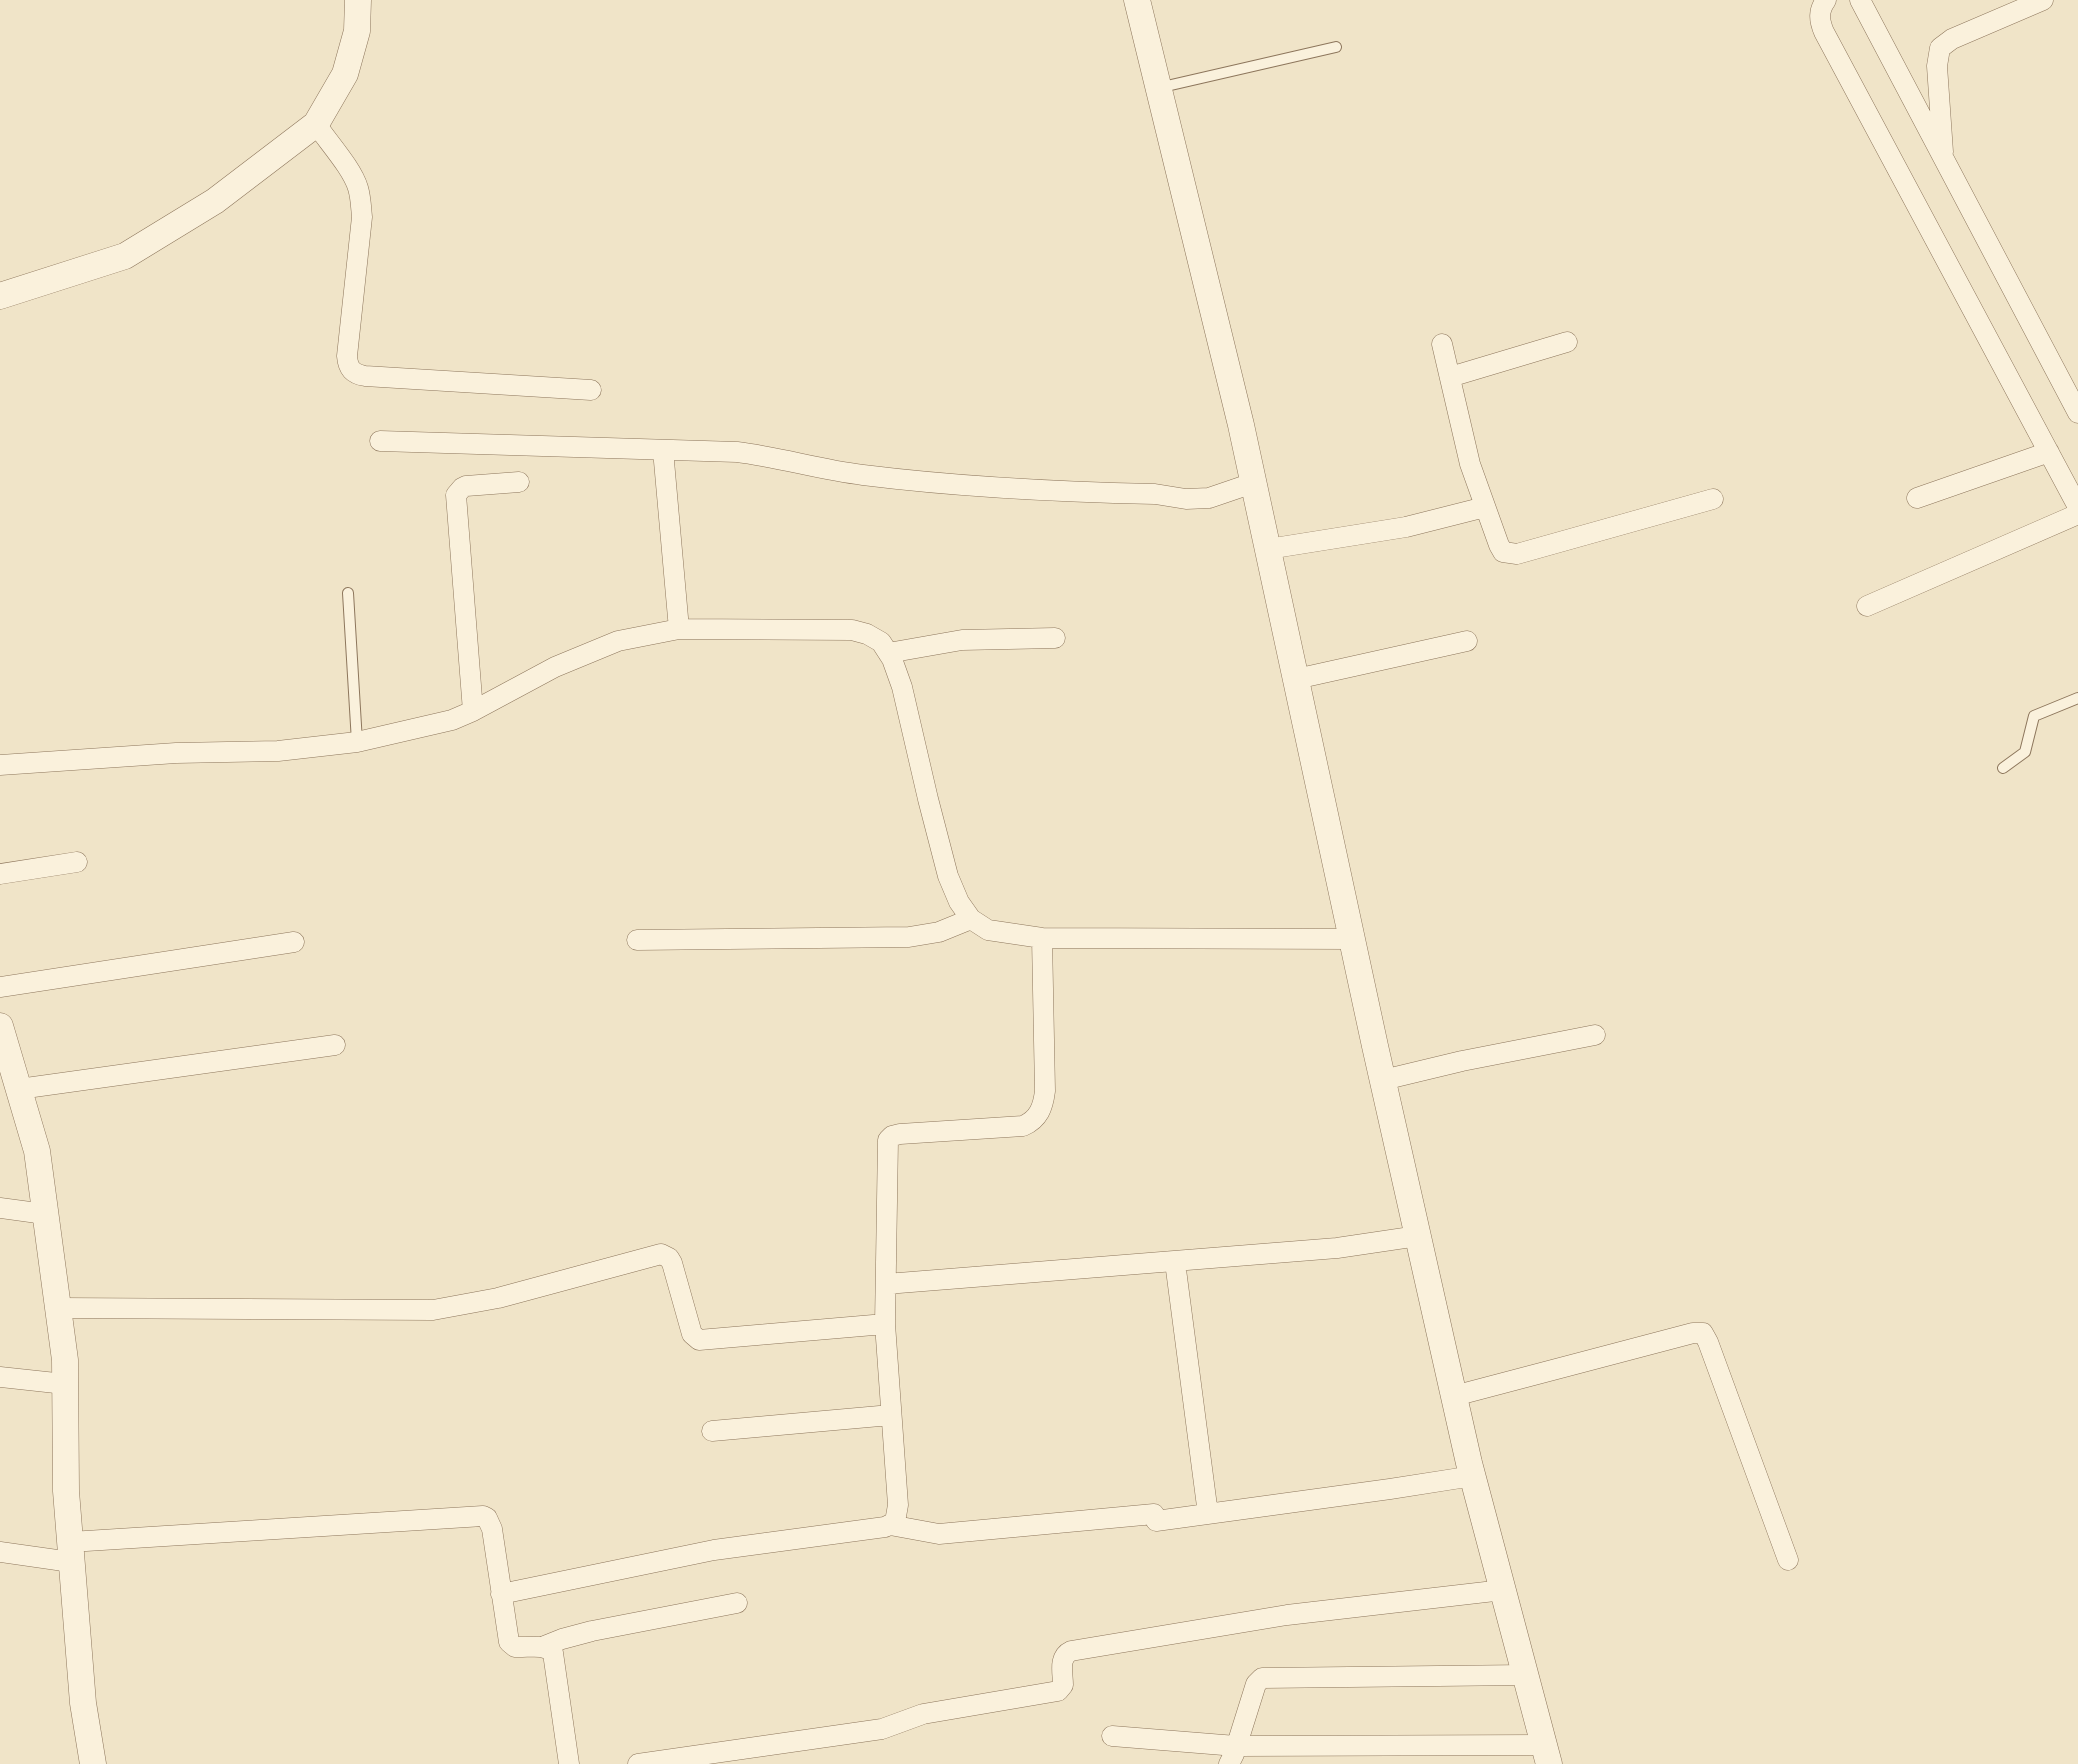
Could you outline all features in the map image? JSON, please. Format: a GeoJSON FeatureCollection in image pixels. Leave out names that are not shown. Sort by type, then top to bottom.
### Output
{"type":"FeatureCollection","features":[{"type":"Feature","properties":{"kind":"street"},"geometry":{"type":"LineString","coordinates":[[0,296],[125,256],[215,201],[316,124],[345,74],[357,31],[358,0]]}},
{"type":"Feature","properties":{"kind":"street"},"geometry":{"type":"LineString","coordinates":[[1112,1736],[1233,1755],[1546,1755],[1454,1396],[1268,549],[1137,0]]}},
{"type":"Feature","properties":{"kind":"street"},"geometry":{"type":"LineString","coordinates":[[1826,0],[1820,11],[1824,32],[2078,507]]}},
{"type":"Feature","properties":{"kind":"street"},"geometry":{"type":"LineString","coordinates":[[1860,0],[2078,413]]}},
{"type":"Feature","properties":{"kind":"street"},"geometry":{"type":"LineString","coordinates":[[1944,162],[1937,66],[1940,48],[1952,39],[2043,0]]}},
{"type":"Feature","properties":{"kind":"street"},"geometry":{"type":"LineString","coordinates":[[316,124],[358,187],[362,217],[347,356],[352,371],[365,376],[591,390]]}},
{"type":"Feature","properties":{"kind":"street"},"geometry":{"type":"LineString","coordinates":[[1450,376],[1567,342]]}},
{"type":"Feature","properties":{"kind":"street"},"geometry":{"type":"LineString","coordinates":[[1442,344],[1470,464],[1503,552],[1512,554],[1713,499]]}},
{"type":"Feature","properties":{"kind":"street"},"geometry":{"type":"LineString","coordinates":[[380,441],[737,452],[859,475],[929,483],[1155,494],[1186,499],[1209,498],[1253,483]]}},
{"type":"Feature","properties":{"kind":"street"},"geometry":{"type":"LineString","coordinates":[[663,450],[679,629]]}},
{"type":"Feature","properties":{"kind":"street"},"geometry":{"type":"LineString","coordinates":[[1917,498],[2049,452]]}},
{"type":"Feature","properties":{"kind":"street"},"geometry":{"type":"LineString","coordinates":[[473,711],[456,495],[466,486],[519,482]]}},
{"type":"Feature","properties":{"kind":"street"},"geometry":{"type":"LineString","coordinates":[[1268,549],[1388,530],[1485,507]]}},
{"type":"Feature","properties":{"kind":"street"},"geometry":{"type":"LineString","coordinates":[[1867,606],[2078,514]]}},
{"type":"Feature","properties":{"kind":"street"},"geometry":{"type":"LineString","coordinates":[[0,765],[176,753],[278,752],[357,742],[452,720],[555,667],[618,641],[679,629],[852,630],[867,634],[880,642],[888,653],[902,687],[948,876],[959,902],[971,919],[988,930],[1042,938],[1352,939]]}},
{"type":"Feature","properties":{"kind":"street"},"geometry":{"type":"LineString","coordinates":[[888,653],[962,640],[1055,638]]}},
{"type":"Feature","properties":{"kind":"street"},"geometry":{"type":"LineString","coordinates":[[1296,679],[1467,641]]}},
{"type":"Feature","properties":{"kind":"street"},"geometry":{"type":"LineString","coordinates":[[0,874],[76,862]]}},
{"type":"Feature","properties":{"kind":"street"},"geometry":{"type":"LineString","coordinates":[[637,940],[909,937],[939,932],[971,919]]}},
{"type":"Feature","properties":{"kind":"street"},"geometry":{"type":"LineString","coordinates":[[890,1525],[898,1513],[885,1324],[887,1147],[892,1136],[1023,1126],[1033,1122],[1039,1114],[1045,1091],[1042,938]]}},
{"type":"Feature","properties":{"kind":"street"},"geometry":{"type":"LineString","coordinates":[[0,987],[294,942]]}},
{"type":"Feature","properties":{"kind":"street"},"geometry":{"type":"LineString","coordinates":[[0,1026],[37,1151],[65,1360],[66,1491],[83,1703],[93,1764]]}},
{"type":"Feature","properties":{"kind":"street"},"geometry":{"type":"LineString","coordinates":[[1383,1080],[1461,1060],[1595,1035]]}},
{"type":"Feature","properties":{"kind":"street"},"geometry":{"type":"LineString","coordinates":[[19,1089],[335,1046]]}},
{"type":"Feature","properties":{"kind":"street"},"geometry":{"type":"LineString","coordinates":[[0,1208],[45,1214]]}},
{"type":"Feature","properties":{"kind":"street"},"geometry":{"type":"LineString","coordinates":[[886,1284],[1337,1248],[1418,1236]]}},
{"type":"Feature","properties":{"kind":"street"},"geometry":{"type":"LineString","coordinates":[[58,1308],[433,1310],[488,1300],[660,1254],[669,1258],[672,1263],[692,1334],[699,1340],[885,1324]]}},
{"type":"Feature","properties":{"kind":"street"},"geometry":{"type":"LineString","coordinates":[[1175,1262],[1208,1514]]}},
{"type":"Feature","properties":{"kind":"street"},"geometry":{"type":"LineString","coordinates":[[1454,1396],[1694,1333],[1703,1333],[1788,1560]]}},
{"type":"Feature","properties":{"kind":"street"},"geometry":{"type":"LineString","coordinates":[[0,1377],[65,1384]]}},
{"type":"Feature","properties":{"kind":"street"},"geometry":{"type":"LineString","coordinates":[[712,1431],[891,1415]]}},
{"type":"Feature","properties":{"kind":"street"},"geometry":{"type":"LineString","coordinates":[[501,1594],[714,1550],[890,1525],[939,1534],[1208,1514],[1473,1476]]}},
{"type":"Feature","properties":{"kind":"street"},"geometry":{"type":"LineString","coordinates":[[0,1552],[71,1552],[483,1516],[487,1518],[492,1529],[511,1645],[542,1647],[592,1631],[737,1603]]}},
{"type":"Feature","properties":{"kind":"street"},"geometry":{"type":"LineString","coordinates":[[638,1764],[882,1728],[923,1714],[1058,1691],[1063,1685],[1063,1659],[1071,1651],[1287,1615],[1503,1590]]}},
{"type":"Feature","properties":{"kind":"street"},"geometry":{"type":"LineString","coordinates":[[542,1647],[552,1651],[555,1659],[569,1764]]}},
{"type":"Feature","properties":{"kind":"street"},"geometry":{"type":"LineString","coordinates":[[1233,1755],[1256,1684],[1262,1678],[1525,1675]]}},
{"type":"Feature","properties":{"kind":"lane"},"geometry":{"type":"LineString","coordinates":[[1158,88],[1336,47]]}},
{"type":"Feature","properties":{"kind":"lane"},"geometry":{"type":"LineString","coordinates":[[348,593],[357,742]]}},
{"type":"Feature","properties":{"kind":"lane"},"geometry":{"type":"LineString","coordinates":[[2003,768],[2025,752],[2034,716],[2078,698]]}}]}
